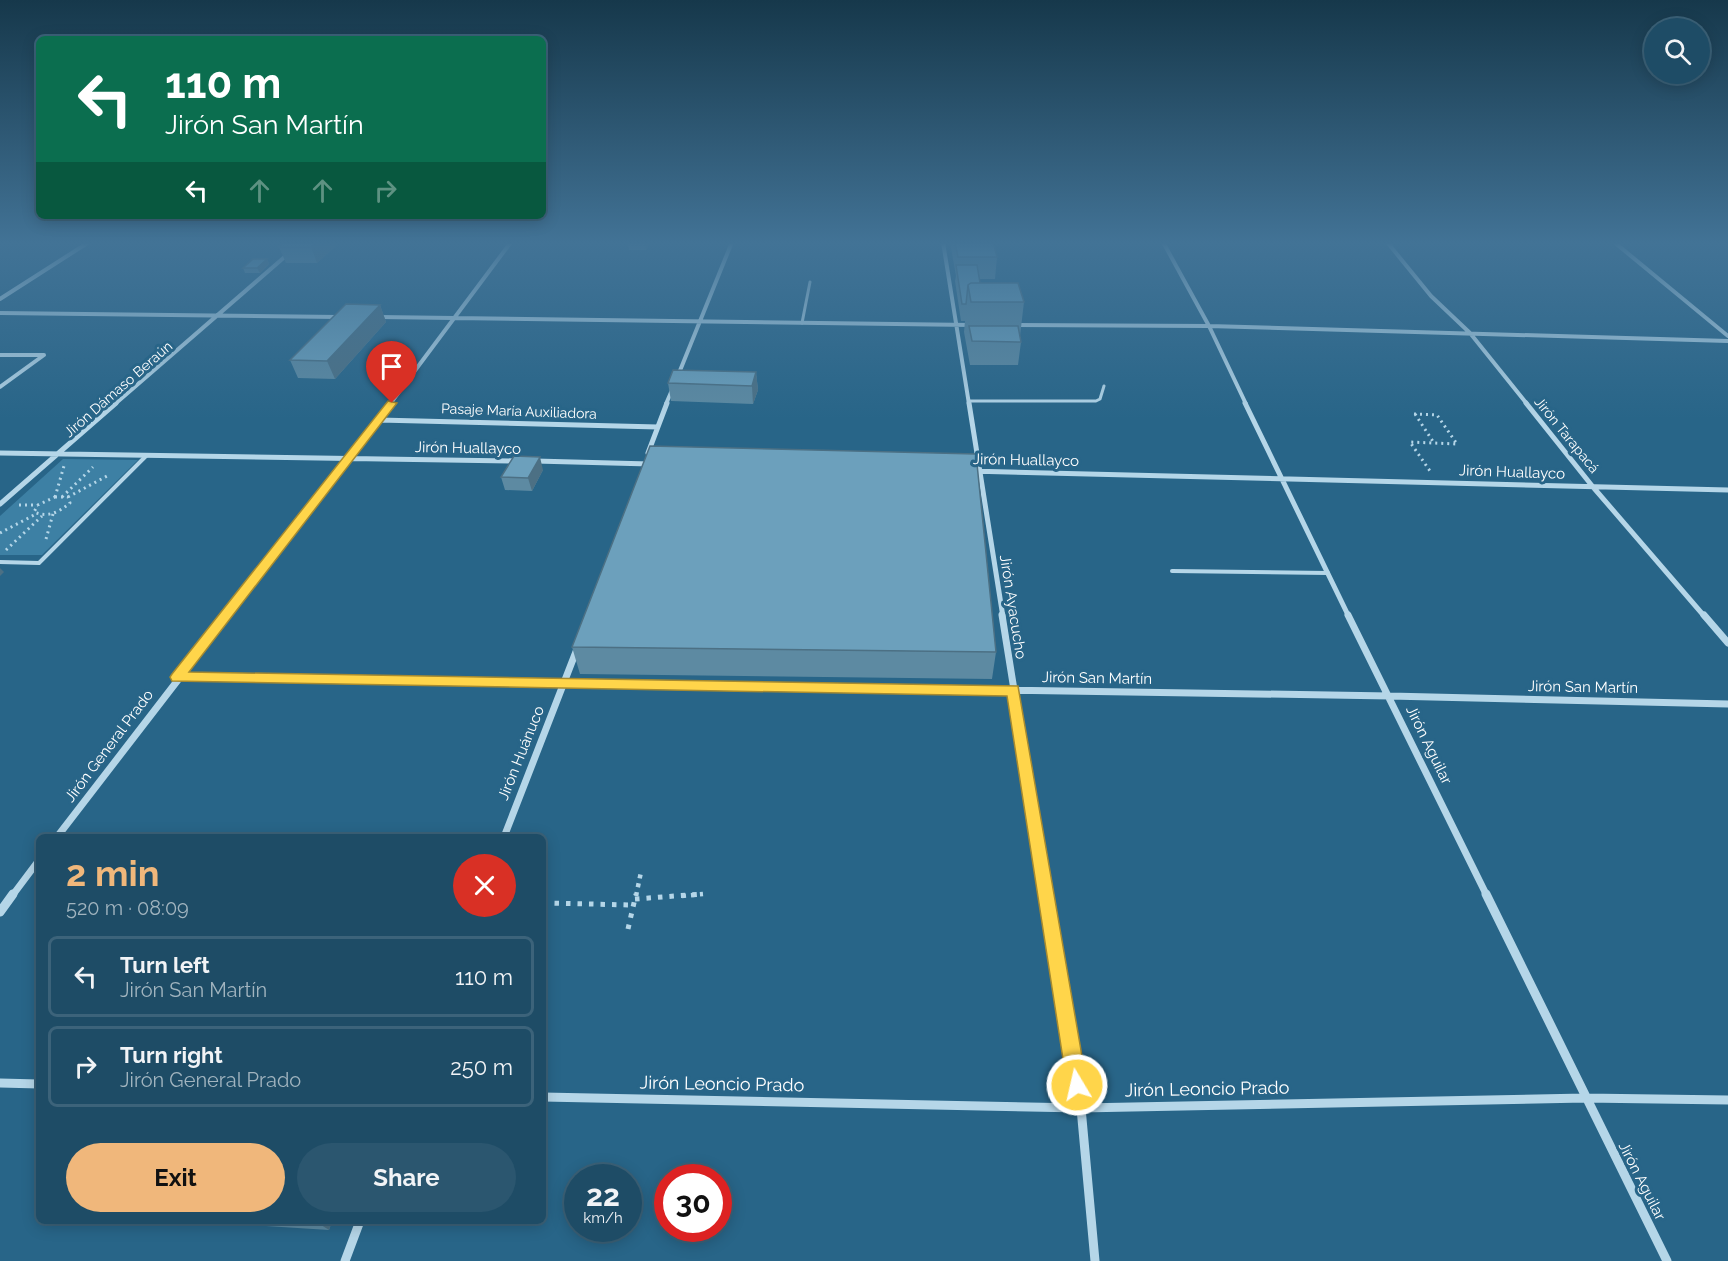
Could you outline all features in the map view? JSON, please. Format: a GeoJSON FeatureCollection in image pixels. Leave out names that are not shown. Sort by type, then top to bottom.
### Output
{"type":"FeatureCollection","features":[{"type":"Feature","properties":{"kind":"street","name":"Jirón Dámaso Beraún"},"geometry":{"type":"LineString","coordinates":[[0,504],[235,301]]}},
{"type":"Feature","properties":{"kind":"street","name":"Jirón General Prado"},"geometry":{"type":"LineString","coordinates":[[59,834],[177,677],[379,420],[469,301]]}},
{"type":"Feature","properties":{"kind":"street"},"geometry":{"type":"LineString","coordinates":[[640,475],[707,301]]}},
{"type":"Feature","properties":{"kind":"street","name":"Jirón Ayacucho"},"geometry":{"type":"LineString","coordinates":[[952,301],[1081,1108],[1095,1261]]}},
{"type":"Feature","properties":{"kind":"street","name":"Jirón Aguilar"},"geometry":{"type":"LineString","coordinates":[[1195,301],[1667,1261]]}},
{"type":"Feature","properties":{"kind":"street","name":"Jirón Tarapacá"},"geometry":{"type":"LineString","coordinates":[[1436,301],[1470,333],[1593,487],[1728,643]]}},
{"type":"Feature","properties":{"kind":"street"},"geometry":{"type":"LineString","coordinates":[[1685,301],[1728,336]]}},
{"type":"Feature","properties":{"kind":"street"},"geometry":{"type":"LineString","coordinates":[[0,313],[346,317]]}},
{"type":"Feature","properties":{"kind":"street"},"geometry":{"type":"LineString","coordinates":[[368,317],[979,325]]}},
{"type":"Feature","properties":{"kind":"street"},"geometry":{"type":"LineString","coordinates":[[1014,325],[1209,326],[1728,341]]}},
{"type":"Feature","properties":{"kind":"street"},"geometry":{"type":"LineString","coordinates":[[0,355],[44,355],[0,387]]}},
{"type":"Feature","properties":{"kind":"street","name":"Pasaje María Auxiliadora"},"geometry":{"type":"LineString","coordinates":[[379,420],[658,427]]}},
{"type":"Feature","properties":{"kind":"street","name":"Jirón Huallayco"},"geometry":{"type":"LineString","coordinates":[[0,453],[350,457],[656,464]]}},
{"type":"Feature","properties":{"kind":"street","name":"Jirón Huallayco"},"geometry":{"type":"LineString","coordinates":[[966,471],[1281,477],[1728,490]]}},
{"type":"Feature","properties":{"kind":"street","name":"Jirón Huánuco"},"geometry":{"type":"LineString","coordinates":[[505,834],[580,639]]}},
{"type":"Feature","properties":{"kind":"street","name":"Jirón San Martín"},"geometry":{"type":"LineString","coordinates":[[177,677],[1390,696],[1728,704]]}},
{"type":"Feature","properties":{"kind":"street"},"geometry":{"type":"LineString","coordinates":[[0,912],[36,864]]}},
{"type":"Feature","properties":{"kind":"street"},"geometry":{"type":"LineString","coordinates":[[0,1083],[36,1084]]}},
{"type":"Feature","properties":{"kind":"street","name":"Jirón Leoncio Prado"},"geometry":{"type":"LineString","coordinates":[[546,1097],[1081,1108],[1585,1098],[1728,1100]]}},
{"type":"Feature","properties":{"kind":"street"},"geometry":{"type":"LineString","coordinates":[[345,1261],[359,1224]]}},
{"type":"Feature","properties":{"kind":"lane"},"geometry":{"type":"LineString","coordinates":[[802,322],[806,301]]}},
{"type":"Feature","properties":{"kind":"lane"},"geometry":{"type":"LineString","coordinates":[[969,401],[1096,401],[1100,399],[1104,386]]}},
{"type":"Feature","properties":{"kind":"lane"},"geometry":{"type":"LineString","coordinates":[[0,562],[39,563],[147,455]]}},
{"type":"Feature","properties":{"kind":"lane"},"geometry":{"type":"LineString","coordinates":[[1172,571],[1329,573]]}},
{"type":"Feature","properties":{"kind":"path"},"geometry":{"type":"LineString","coordinates":[[1434,443],[1414,414],[1437,415],[1457,444],[1410,442],[1437,482]]}},
{"type":"Feature","properties":{"kind":"path"},"geometry":{"type":"LineString","coordinates":[[55,497],[68,454]]}},
{"type":"Feature","properties":{"kind":"path"},"geometry":{"type":"LineString","coordinates":[[62,496],[106,454]]}},
{"type":"Feature","properties":{"kind":"path"},"geometry":{"type":"LineString","coordinates":[[0,533],[36,514],[58,512],[68,506],[70,499],[62,496],[55,497],[38,505],[34,510],[36,514]]}},
{"type":"Feature","properties":{"kind":"path"},"geometry":{"type":"LineString","coordinates":[[0,555],[43,515]]}},
{"type":"Feature","properties":{"kind":"path"},"geometry":{"type":"LineString","coordinates":[[628,929],[641,873]]}},
{"type":"Feature","properties":{"kind":"path"},"geometry":{"type":"LineString","coordinates":[[546,903],[634,902],[703,894]]}},
{"type":"Feature","properties":{"kind":"shaded area"},"geometry":{"type":"Polygon","coordinates":[[[63,459],[138,460],[42,555],[0,555],[0,516],[63,459]]]}},
{"type":"Feature","properties":{"kind":"building"},"geometry":{"type":"Polygon","coordinates":[[[971,301],[1024,302],[971,302],[971,301]]]}},
{"type":"Feature","properties":{"kind":"building"},"geometry":{"type":"Polygon","coordinates":[[[346,304],[380,305],[327,361],[290,360],[346,304]]]}},
{"type":"Feature","properties":{"kind":"building"},"geometry":{"type":"Polygon","coordinates":[[[969,326],[1018,326],[1021,342],[972,341],[969,326]]]}},
{"type":"Feature","properties":{"kind":"building"},"geometry":{"type":"Polygon","coordinates":[[[673,370],[756,372],[752,386],[668,383],[673,370]]]}},
{"type":"Feature","properties":{"kind":"building"},"geometry":{"type":"Polygon","coordinates":[[[650,446],[976,454],[996,652],[572,647],[650,446]]]}},
{"type":"Feature","properties":{"kind":"building"},"geometry":{"type":"Polygon","coordinates":[[[514,456],[540,457],[528,478],[501,477],[514,456]]]}},
{"type":"Feature","properties":{"kind":"route"},"geometry":{"type":"LineString","coordinates":[[392,403],[177,677],[1013,690],[1077,1085]]}}]}
